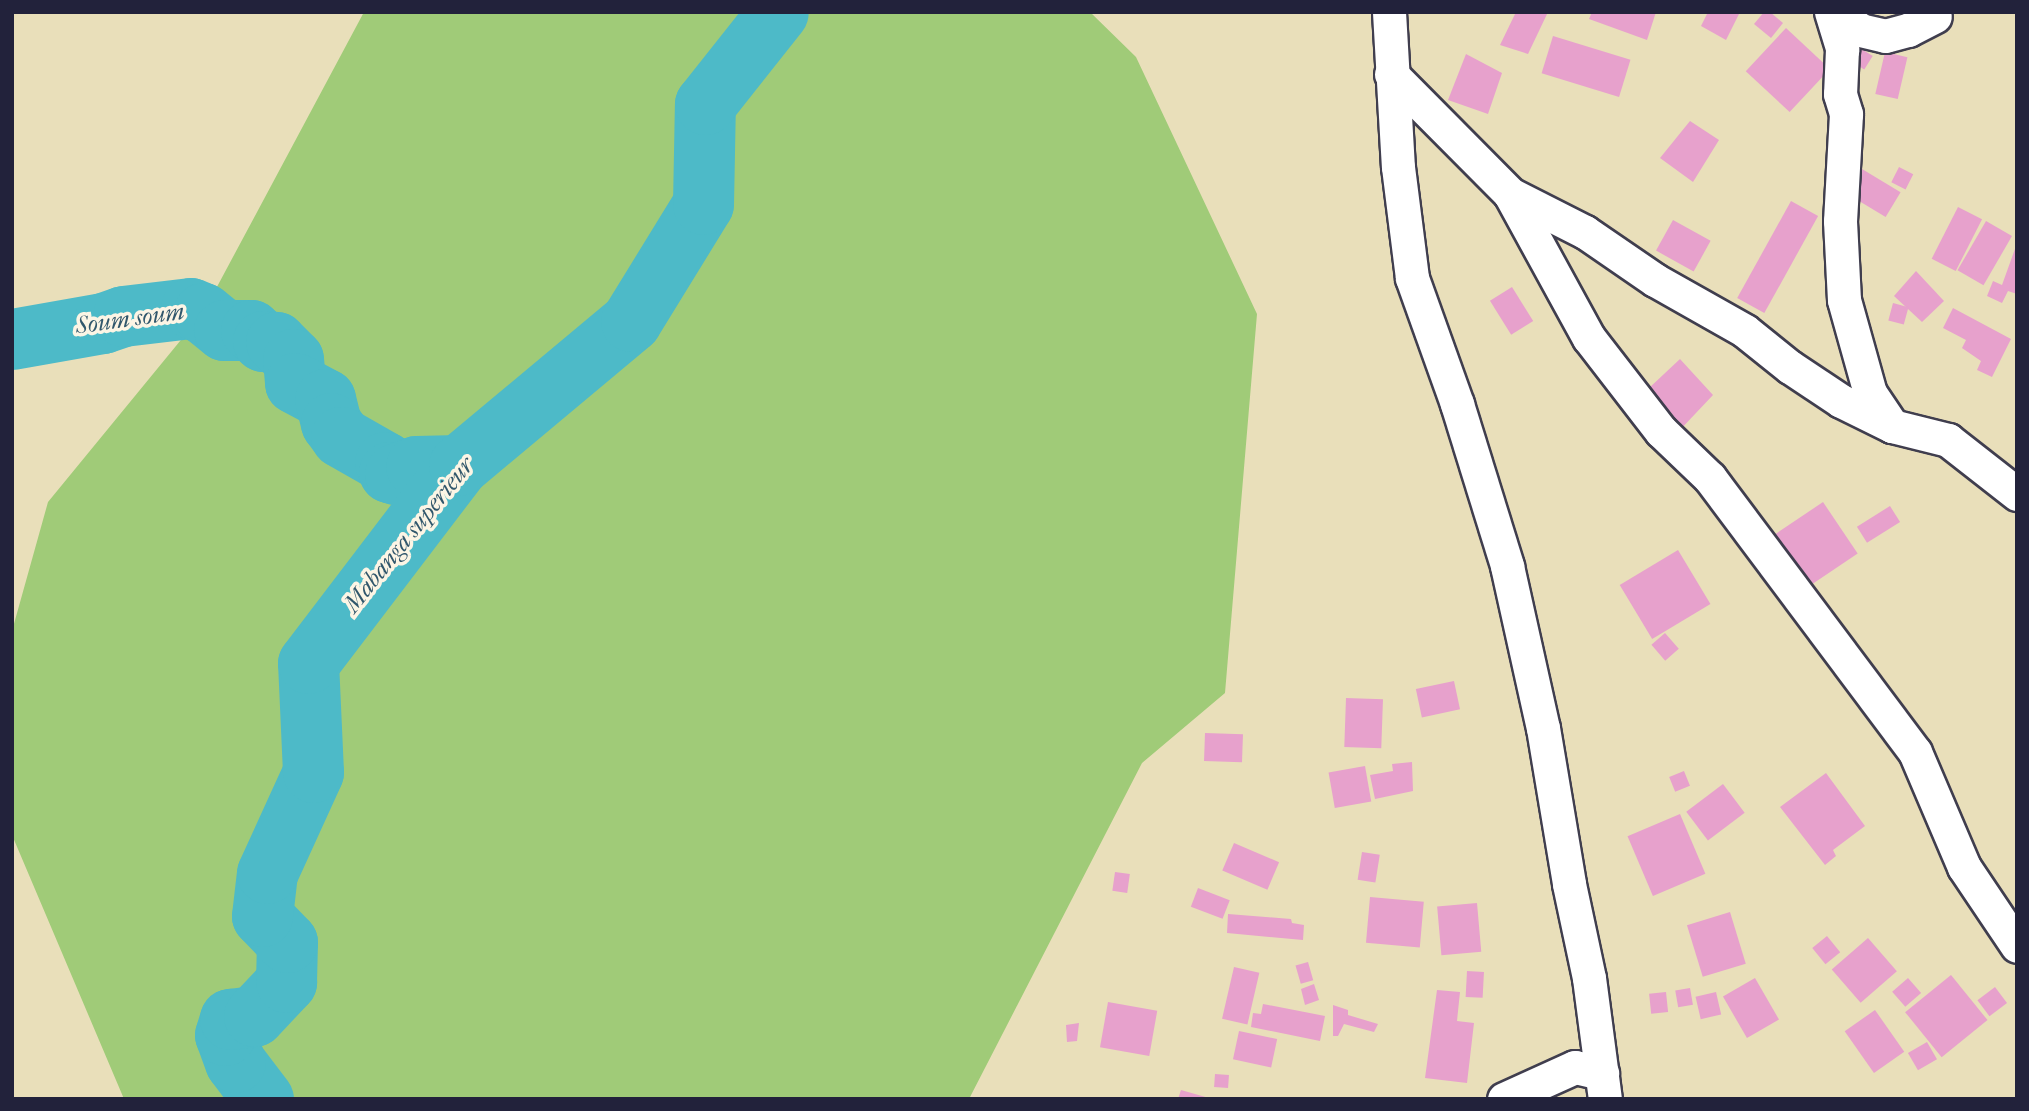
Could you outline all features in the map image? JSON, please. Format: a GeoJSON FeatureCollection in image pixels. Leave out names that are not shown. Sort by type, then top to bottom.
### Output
{"type":"FeatureCollection","features":[{"type":"Feature","properties":{"kind":"street"},"geometry":{"type":"LineString","coordinates":[[1390,12],[1391,74],[1398,167],[1412,278],[1457,404],[1507,566],[1543,728],[1569,884],[1589,978],[1604,1086]]}},
{"type":"Feature","properties":{"kind":"street"},"geometry":{"type":"LineString","coordinates":[[1831,12],[1842,49],[1840,94],[1846,114],[1840,221],[1844,300],[1870,393],[1892,426]]}},
{"type":"Feature","properties":{"kind":"street"},"geometry":{"type":"LineString","coordinates":[[1838,12],[1860,30],[1885,36],[1908,30],[1935,16]]}},
{"type":"Feature","properties":{"kind":"street"},"geometry":{"type":"LineString","coordinates":[[1391,74],[1510,194],[1589,338],[1661,431],[1710,478],[1915,752],[1964,867],[2017,946]]}},
{"type":"Feature","properties":{"kind":"street"},"geometry":{"type":"LineString","coordinates":[[1510,194],[1586,232],[1655,280],[1745,331],[1841,401],[1892,426],[1948,440],[2017,494]]}},
{"type":"Feature","properties":{"kind":"street"},"geometry":{"type":"LineString","coordinates":[[1504,1099],[1575,1067],[1604,1086]]}},
{"type":"Feature","properties":{"kind":"green space"},"geometry":{"type":"Polygon","coordinates":[[[364,12],[1090,12],[1136,57],[1257,314],[1225,693],[1142,763],[969,1099],[124,1099],[12,835],[12,631],[48,502],[203,313],[364,12]]]}},
{"type":"Feature","properties":{"kind":"building"},"geometry":{"type":"Polygon","coordinates":[[[1516,12],[1548,12],[1528,54],[1500,45],[1516,12]]]}},
{"type":"Feature","properties":{"kind":"building"},"geometry":{"type":"Polygon","coordinates":[[[1592,12],[1656,12],[1647,40],[1589,19],[1592,12]]]}},
{"type":"Feature","properties":{"kind":"building"},"geometry":{"type":"Polygon","coordinates":[[[1708,12],[1740,12],[1726,40],[1701,26],[1708,12]]]}},
{"type":"Feature","properties":{"kind":"building"},"geometry":{"type":"Polygon","coordinates":[[[1764,12],[1770,12],[1783,23],[1771,38],[1754,24],[1764,12]]]}},
{"type":"Feature","properties":{"kind":"building"},"geometry":{"type":"Polygon","coordinates":[[[1786,28],[1830,69],[1790,112],[1746,71],[1786,28]]]}},
{"type":"Feature","properties":{"kind":"building"},"geometry":{"type":"Polygon","coordinates":[[[1553,36],[1630,60],[1619,97],[1542,73],[1553,36]]]}},
{"type":"Feature","properties":{"kind":"building"},"geometry":{"type":"Polygon","coordinates":[[[1860,48],[1873,56],[1864,70],[1852,62],[1860,48]]]}},
{"type":"Feature","properties":{"kind":"building"},"geometry":{"type":"Polygon","coordinates":[[[1885,52],[1907,57],[1898,99],[1875,94],[1885,52]]]}},
{"type":"Feature","properties":{"kind":"building"},"geometry":{"type":"Polygon","coordinates":[[[1466,54],[1502,73],[1488,114],[1448,100],[1466,54]]]}},
{"type":"Feature","properties":{"kind":"building"},"geometry":{"type":"Polygon","coordinates":[[[1690,121],[1719,140],[1693,182],[1660,158],[1690,121]]]}},
{"type":"Feature","properties":{"kind":"building"},"geometry":{"type":"Polygon","coordinates":[[[1899,167],[1913,174],[1906,189],[1891,182],[1899,167]]]}},
{"type":"Feature","properties":{"kind":"building"},"geometry":{"type":"Polygon","coordinates":[[[1862,169],[1901,192],[1886,217],[1847,194],[1862,169]]]}},
{"type":"Feature","properties":{"kind":"building"},"geometry":{"type":"Polygon","coordinates":[[[1791,201],[1818,216],[1764,313],[1737,298],[1791,201]]]}},
{"type":"Feature","properties":{"kind":"building"},"geometry":{"type":"Polygon","coordinates":[[[1958,207],[1982,219],[1956,271],[1932,259],[1958,207]]]}},
{"type":"Feature","properties":{"kind":"building"},"geometry":{"type":"Polygon","coordinates":[[[1673,220],[1711,241],[1694,271],[1656,251],[1673,220]]]}},
{"type":"Feature","properties":{"kind":"building"},"geometry":{"type":"Polygon","coordinates":[[[1986,221],[2012,236],[1983,285],[1958,270],[1986,221]]]}},
{"type":"Feature","properties":{"kind":"building"},"geometry":{"type":"Polygon","coordinates":[[[2016,246],[2017,294],[2008,291],[2002,303],[1987,296],[1993,281],[2002,285],[2016,246]]]}},
{"type":"Feature","properties":{"kind":"building"},"geometry":{"type":"Polygon","coordinates":[[[1916,271],[1944,301],[1922,322],[1894,296],[1916,271]]]}},
{"type":"Feature","properties":{"kind":"building"},"geometry":{"type":"Polygon","coordinates":[[[1512,287],[1533,321],[1511,335],[1490,301],[1512,287]]]}},
{"type":"Feature","properties":{"kind":"building"},"geometry":{"type":"Polygon","coordinates":[[[1893,303],[1908,307],[1904,325],[1888,320],[1893,303]]]}},
{"type":"Feature","properties":{"kind":"building"},"geometry":{"type":"Polygon","coordinates":[[[1953,308],[2011,339],[1992,377],[1977,370],[1981,361],[1962,348],[1966,340],[1943,328],[1953,308]]]}},
{"type":"Feature","properties":{"kind":"building"},"geometry":{"type":"Polygon","coordinates":[[[1680,359],[1713,395],[1678,432],[1666,421],[1673,415],[1648,389],[1680,359]]]}},
{"type":"Feature","properties":{"kind":"building"},"geometry":{"type":"Polygon","coordinates":[[[1823,502],[1858,553],[1808,587],[1773,536],[1823,502]]]}},
{"type":"Feature","properties":{"kind":"building"},"geometry":{"type":"Polygon","coordinates":[[[1890,506],[1900,522],[1867,543],[1857,527],[1890,506]]]}},
{"type":"Feature","properties":{"kind":"building"},"geometry":{"type":"Polygon","coordinates":[[[1678,550],[1710,604],[1652,639],[1620,585],[1678,550]]]}},
{"type":"Feature","properties":{"kind":"building"},"geometry":{"type":"Polygon","coordinates":[[[1665,633],[1679,649],[1665,661],[1651,645],[1665,633]]]}},
{"type":"Feature","properties":{"kind":"building"},"geometry":{"type":"Polygon","coordinates":[[[1454,681],[1460,709],[1422,717],[1416,689],[1454,681]]]}},
{"type":"Feature","properties":{"kind":"building"},"geometry":{"type":"Polygon","coordinates":[[[1346,698],[1383,699],[1381,748],[1344,747],[1346,698]]]}},
{"type":"Feature","properties":{"kind":"building"},"geometry":{"type":"Polygon","coordinates":[[[1205,733],[1243,734],[1242,762],[1204,761],[1205,733]]]}},
{"type":"Feature","properties":{"kind":"building"},"geometry":{"type":"Polygon","coordinates":[[[1412,762],[1413,791],[1375,799],[1370,775],[1393,771],[1392,764],[1412,762]]]}},
{"type":"Feature","properties":{"kind":"building"},"geometry":{"type":"Polygon","coordinates":[[[1365,766],[1371,801],[1335,808],[1329,772],[1365,766]]]}},
{"type":"Feature","properties":{"kind":"building"},"geometry":{"type":"Polygon","coordinates":[[[1684,771],[1690,786],[1675,792],[1669,777],[1684,771]]]}},
{"type":"Feature","properties":{"kind":"building"},"geometry":{"type":"Polygon","coordinates":[[[1826,773],[1865,826],[1833,850],[1836,856],[1825,865],[1780,807],[1826,773]]]}},
{"type":"Feature","properties":{"kind":"building"},"geometry":{"type":"Polygon","coordinates":[[[1723,784],[1745,813],[1708,840],[1686,812],[1723,784]]]}},
{"type":"Feature","properties":{"kind":"building"},"geometry":{"type":"Polygon","coordinates":[[[1680,814],[1705,874],[1653,896],[1628,836],[1680,814]]]}},
{"type":"Feature","properties":{"kind":"building"},"geometry":{"type":"Polygon","coordinates":[[[1234,843],[1279,862],[1267,890],[1222,871],[1234,843]]]}},
{"type":"Feature","properties":{"kind":"building"},"geometry":{"type":"Polygon","coordinates":[[[1362,852],[1380,855],[1375,882],[1358,880],[1362,852]]]}},
{"type":"Feature","properties":{"kind":"building"},"geometry":{"type":"Polygon","coordinates":[[[1115,872],[1130,874],[1127,893],[1112,891],[1115,872]]]}},
{"type":"Feature","properties":{"kind":"building"},"geometry":{"type":"Polygon","coordinates":[[[1198,888],[1230,900],[1223,919],[1191,907],[1198,888]]]}},
{"type":"Feature","properties":{"kind":"building"},"geometry":{"type":"Polygon","coordinates":[[[1370,897],[1424,902],[1420,948],[1366,943],[1370,897]]]}},
{"type":"Feature","properties":{"kind":"building"},"geometry":{"type":"Polygon","coordinates":[[[1477,903],[1481,952],[1441,955],[1437,906],[1477,903]]]}},
{"type":"Feature","properties":{"kind":"building"},"geometry":{"type":"Polygon","coordinates":[[[1730,912],[1746,964],[1703,977],[1687,925],[1730,912]]]}},
{"type":"Feature","properties":{"kind":"building"},"geometry":{"type":"Polygon","coordinates":[[[1228,914],[1291,919],[1292,923],[1304,925],[1303,940],[1227,933],[1228,914]]]}},
{"type":"Feature","properties":{"kind":"building"},"geometry":{"type":"Polygon","coordinates":[[[1827,936],[1840,952],[1825,964],[1812,948],[1827,936]]]}},
{"type":"Feature","properties":{"kind":"building"},"geometry":{"type":"Polygon","coordinates":[[[1868,938],[1897,971],[1861,1003],[1832,969],[1868,938]]]}},
{"type":"Feature","properties":{"kind":"building"},"geometry":{"type":"Polygon","coordinates":[[[1308,962],[1313,980],[1301,984],[1296,966],[1308,962]]]}},
{"type":"Feature","properties":{"kind":"building"},"geometry":{"type":"Polygon","coordinates":[[[1234,967],[1259,973],[1247,1024],[1222,1019],[1234,967]]]}},
{"type":"Feature","properties":{"kind":"building"},"geometry":{"type":"Polygon","coordinates":[[[1467,971],[1484,972],[1483,998],[1466,997],[1467,971]]]}},
{"type":"Feature","properties":{"kind":"building"},"geometry":{"type":"Polygon","coordinates":[[[1951,975],[1988,1020],[1942,1057],[1905,1012],[1951,975]]]}},
{"type":"Feature","properties":{"kind":"building"},"geometry":{"type":"Polygon","coordinates":[[[1755,978],[1779,1020],[1747,1038],[1723,996],[1755,978]]]}},
{"type":"Feature","properties":{"kind":"building"},"geometry":{"type":"Polygon","coordinates":[[[1908,978],[1921,993],[1905,1007],[1892,992],[1908,978]]]}},
{"type":"Feature","properties":{"kind":"building"},"geometry":{"type":"Polygon","coordinates":[[[1314,984],[1319,1000],[1305,1005],[1301,989],[1314,984]]]}},
{"type":"Feature","properties":{"kind":"building"},"geometry":{"type":"Polygon","coordinates":[[[1995,987],[2007,1003],[1989,1016],[1977,1000],[1995,987]]]}},
{"type":"Feature","properties":{"kind":"building"},"geometry":{"type":"Polygon","coordinates":[[[1690,988],[1693,1005],[1678,1007],[1675,991],[1690,988]]]}},
{"type":"Feature","properties":{"kind":"building"},"geometry":{"type":"Polygon","coordinates":[[[1437,990],[1460,992],[1457,1021],[1474,1023],[1467,1083],[1425,1078],[1437,990]]]}},
{"type":"Feature","properties":{"kind":"building"},"geometry":{"type":"Polygon","coordinates":[[[1666,992],[1668,1012],[1651,1014],[1649,994],[1666,992]]]}},
{"type":"Feature","properties":{"kind":"building"},"geometry":{"type":"Polygon","coordinates":[[[1716,992],[1721,1014],[1701,1019],[1696,997],[1716,992]]]}},
{"type":"Feature","properties":{"kind":"building"},"geometry":{"type":"Polygon","coordinates":[[[1108,1002],[1157,1011],[1149,1056],[1100,1047],[1108,1002]]]}},
{"type":"Feature","properties":{"kind":"building"},"geometry":{"type":"Polygon","coordinates":[[[1263,1004],[1325,1016],[1320,1041],[1251,1027],[1253,1013],[1261,1014],[1263,1004]]]}},
{"type":"Feature","properties":{"kind":"building"},"geometry":{"type":"Polygon","coordinates":[[[1333,1005],[1348,1010],[1348,1015],[1378,1024],[1374,1032],[1344,1024],[1338,1036],[1333,1036],[1333,1005]]]}},
{"type":"Feature","properties":{"kind":"building"},"geometry":{"type":"Polygon","coordinates":[[[1875,1010],[1904,1052],[1874,1073],[1845,1031],[1875,1010]]]}},
{"type":"Feature","properties":{"kind":"building"},"geometry":{"type":"Polygon","coordinates":[[[1079,1023],[1077,1041],[1067,1042],[1066,1025],[1079,1023]]]}},
{"type":"Feature","properties":{"kind":"building"},"geometry":{"type":"Polygon","coordinates":[[[1239,1031],[1277,1039],[1271,1067],[1233,1059],[1239,1031]]]}},
{"type":"Feature","properties":{"kind":"building"},"geometry":{"type":"Polygon","coordinates":[[[1927,1042],[1937,1059],[1918,1070],[1908,1053],[1927,1042]]]}},
{"type":"Feature","properties":{"kind":"building"},"geometry":{"type":"Polygon","coordinates":[[[1215,1074],[1229,1075],[1228,1088],[1214,1087],[1215,1074]]]}},
{"type":"Feature","properties":{"kind":"building"},"geometry":{"type":"Polygon","coordinates":[[[1181,1090],[1209,1098],[1209,1099],[1178,1099],[1181,1090]]]}},
{"type":"Feature","properties":{"kind":"waterway","name":"Mabanga superieur"},"geometry":{"type":"LineString","coordinates":[[263,1099],[235,1062],[225,1035],[230,1019],[254,1016],[286,982],[287,942],[262,916],[267,873],[313,772],[308,663],[459,465],[631,321],[703,204],[705,104],[778,12]]}},
{"type":"Feature","properties":{"kind":"waterway","name":"Soum soum"},"geometry":{"type":"LineString","coordinates":[[12,339],[103,323],[123,316],[191,308],[203,313],[224,330],[251,330],[263,341],[276,342],[293,359],[295,383],[325,399],[331,423],[341,437],[385,462],[389,472],[395,474],[416,466],[459,465]]}}]}
